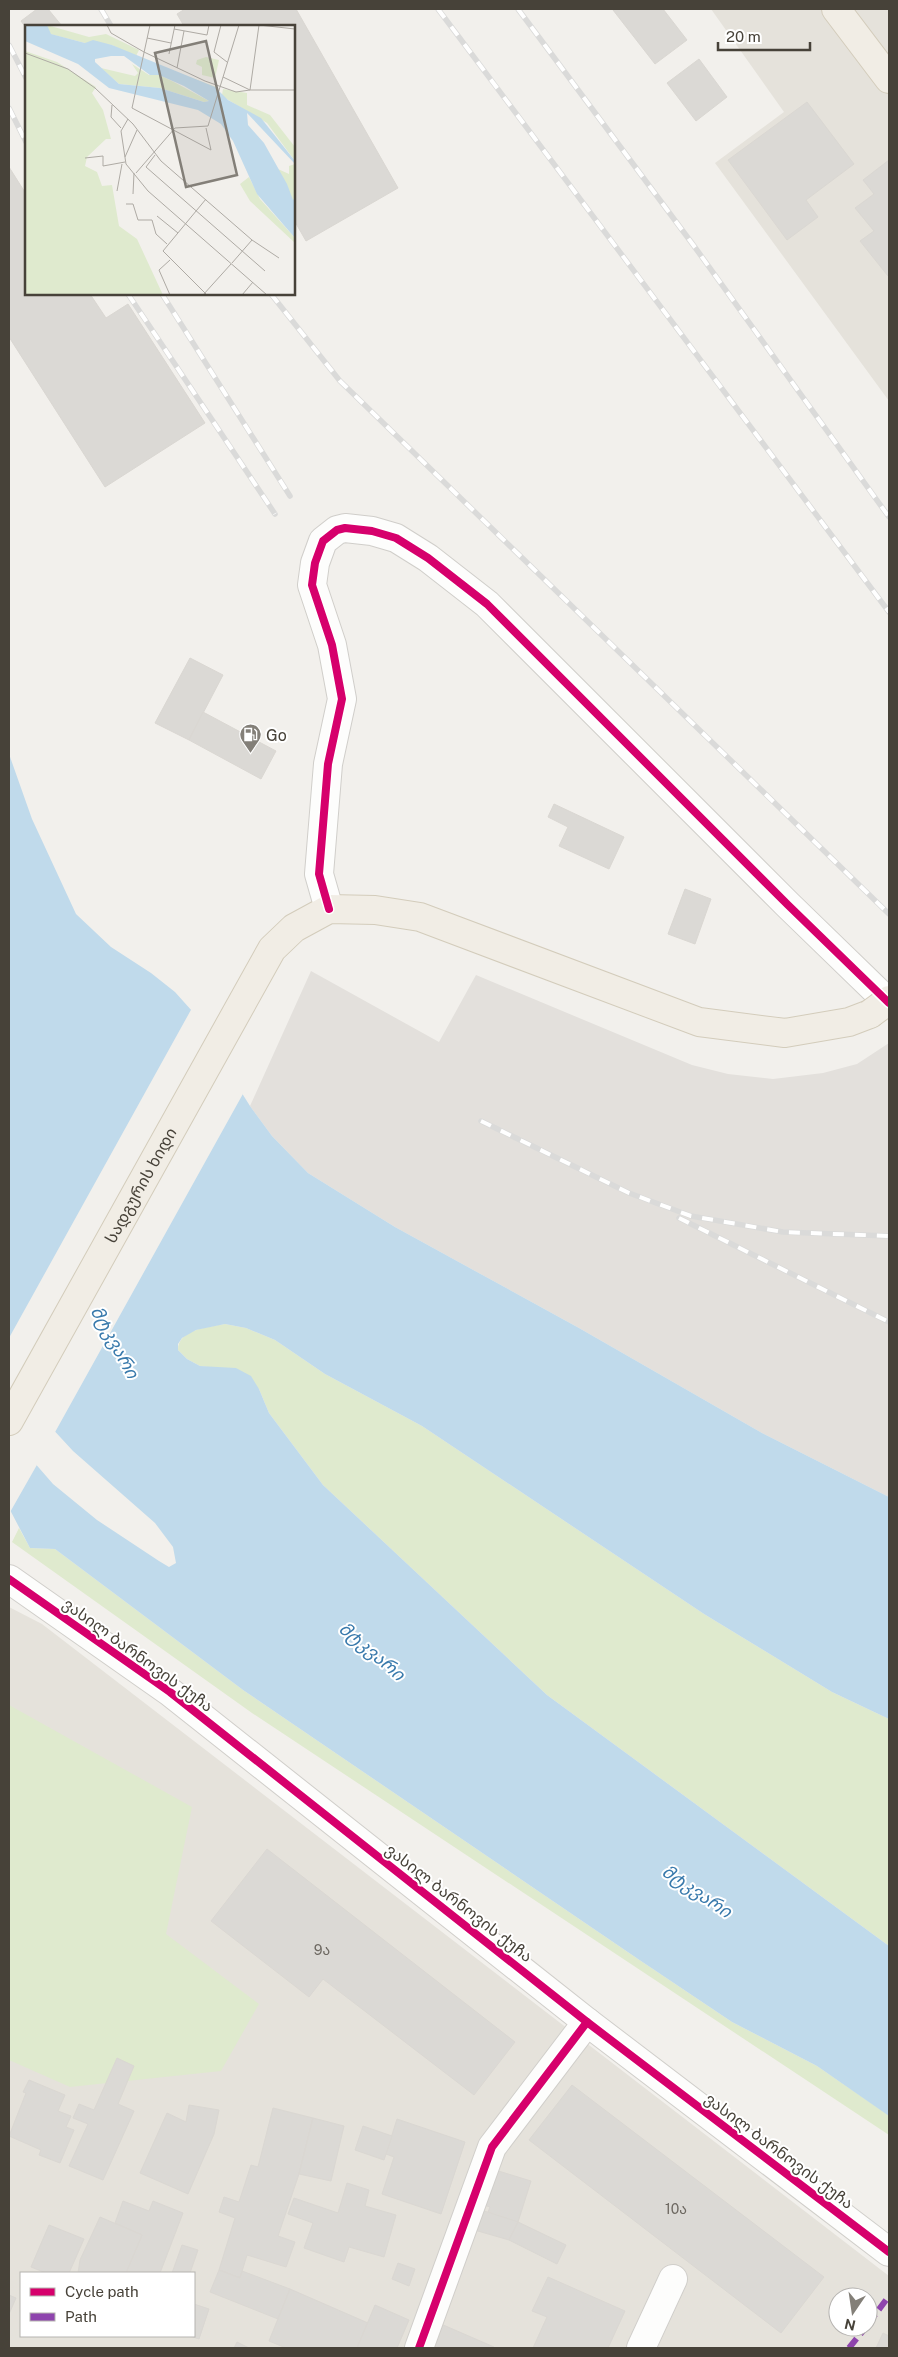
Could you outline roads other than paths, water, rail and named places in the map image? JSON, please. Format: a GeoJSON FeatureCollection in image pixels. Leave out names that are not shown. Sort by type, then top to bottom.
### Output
{"type":"FeatureCollection","features":[{"type":"Feature","properties":{"kind":"main road"},"geometry":{"type":"LineString","coordinates":[[836,9],[889,80]]}},
{"type":"Feature","properties":{"kind":"main road"},"geometry":{"type":"LineString","coordinates":[[328,909],[375,910],[420,917],[699,1022],[784,1033],[850,1022],[883,1006]]}},
{"type":"Feature","properties":{"kind":"main road","name":"სადგურის ხიდი"},"geometry":{"type":"LineString","coordinates":[[9,1421],[272,949],[294,928],[328,909]]}},
{"type":"Feature","properties":{"kind":"street"},"geometry":{"type":"LineString","coordinates":[[328,909],[319,874],[328,764],[342,699],[332,645],[312,586],[315,563],[323,541],[338,530],[345,528],[372,531],[396,538],[428,558],[486,604],[781,898],[883,1006]]}},
{"type":"Feature","properties":{"kind":"street","name":"ვასილ ბარნოვის ქუჩა"},"geometry":{"type":"LineString","coordinates":[[9,1579],[170,1692],[587,2022],[889,2252]]}},
{"type":"Feature","properties":{"kind":"street"},"geometry":{"type":"LineString","coordinates":[[419,2348],[492,2147],[587,2022]]}},
{"type":"Feature","properties":{"kind":"street"},"geometry":{"type":"LineString","coordinates":[[642,2348],[673,2279]]}},
{"type":"Feature","properties":{"kind":"water","name":"მტკვარი"},"geometry":{"type":"Polygon","coordinates":[[[9,754],[32,819],[76,914],[111,947],[151,973],[175,992],[201,1021],[206,1036],[250,1106],[272,1136],[308,1173],[395,1227],[579,1328],[762,1433],[889,1497],[889,1719],[832,1692],[704,1614],[422,1426],[325,1374],[275,1340],[246,1328],[225,1324],[196,1330],[182,1338],[178,1344],[178,1350],[187,1359],[200,1366],[236,1368],[251,1376],[259,1389],[269,1413],[323,1485],[547,1695],[889,1946],[889,2116],[817,2066],[732,2022],[638,1959],[243,1690],[55,1549],[30,1548],[9,1508],[20,1446],[53,1484],[97,1520],[169,1567],[176,1563],[173,1547],[155,1523],[73,1451],[49,1425],[9,1373],[9,754]]]}},
{"type":"Feature","properties":{"kind":"railway"},"geometry":{"type":"LineString","coordinates":[[101,9],[110,25]]}},
{"type":"Feature","properties":{"kind":"railway"},"geometry":{"type":"LineString","coordinates":[[438,9],[889,612]]}},
{"type":"Feature","properties":{"kind":"railway"},"geometry":{"type":"LineString","coordinates":[[518,9],[694,246],[889,517]]}},
{"type":"Feature","properties":{"kind":"railway"},"geometry":{"type":"LineString","coordinates":[[9,45],[25,76]]}},
{"type":"Feature","properties":{"kind":"railway"},"geometry":{"type":"LineString","coordinates":[[9,108],[25,140]]}},
{"type":"Feature","properties":{"kind":"railway"},"geometry":{"type":"LineString","coordinates":[[129,295],[275,514]]}},
{"type":"Feature","properties":{"kind":"railway"},"geometry":{"type":"LineString","coordinates":[[163,295],[290,496]]}},
{"type":"Feature","properties":{"kind":"railway"},"geometry":{"type":"LineString","coordinates":[[272,295],[340,381],[889,914]]}},
{"type":"Feature","properties":{"kind":"railway"},"geometry":{"type":"LineString","coordinates":[[481,1121],[629,1193],[691,1216],[783,1232],[889,1236]]}},
{"type":"Feature","properties":{"kind":"railway"},"geometry":{"type":"LineString","coordinates":[[679,1218],[889,1322]]}},
{"type":"Feature","properties":{"kind":"place","name":"Go"},"geometry":{"type":"Point","coordinates":[250,754]}}]}
